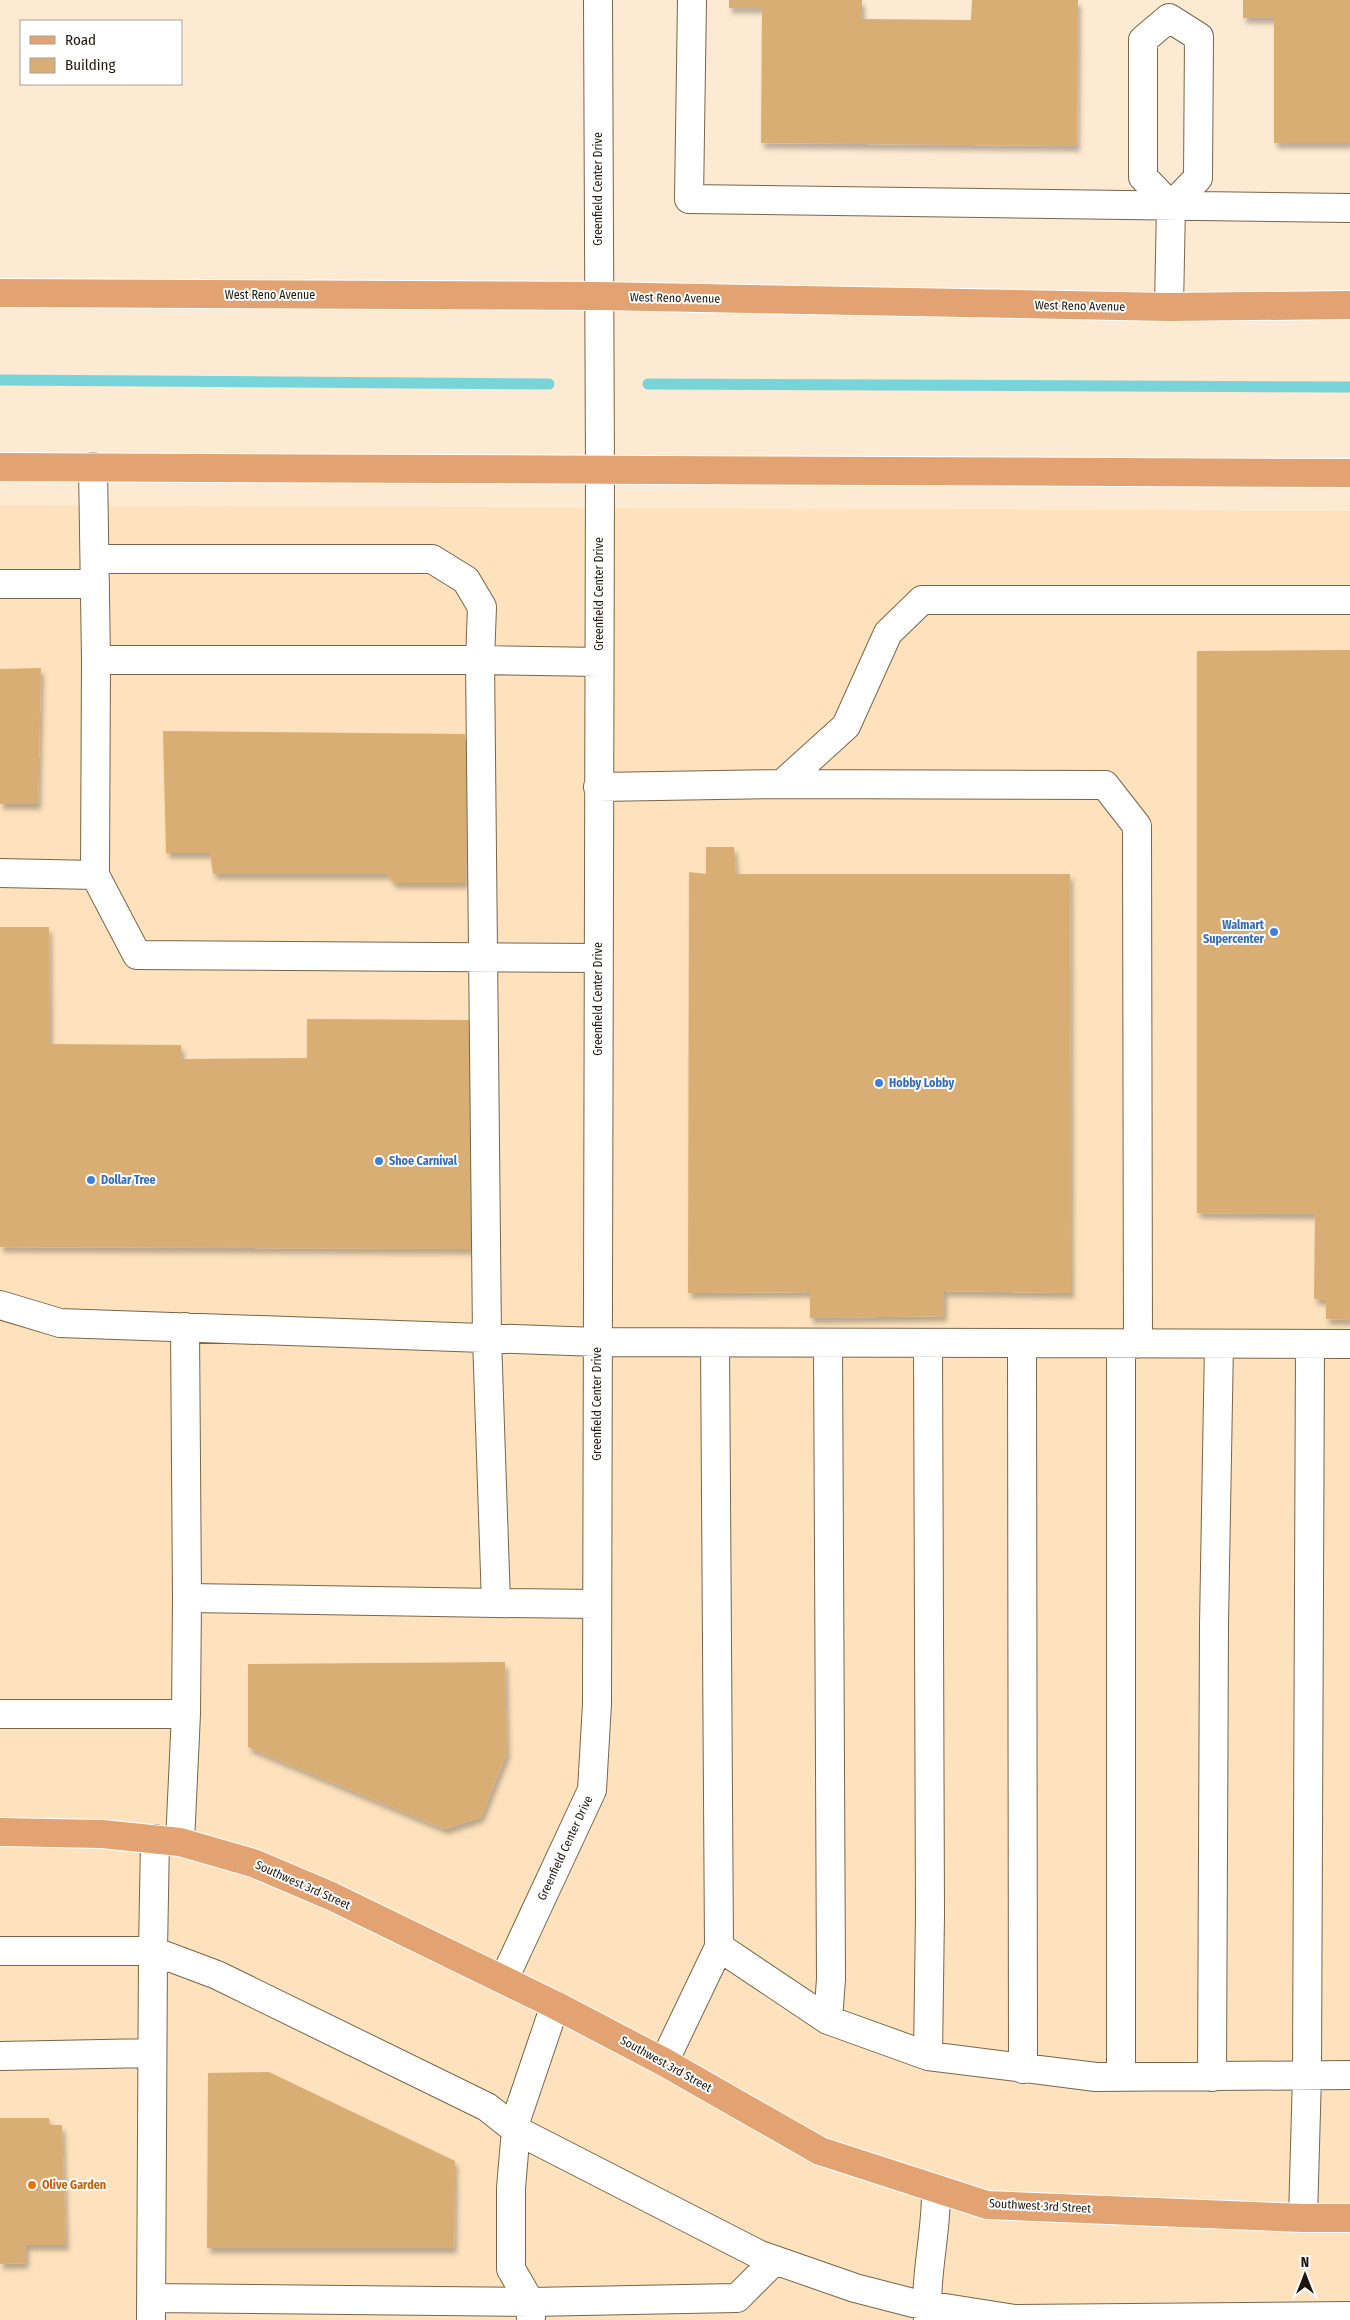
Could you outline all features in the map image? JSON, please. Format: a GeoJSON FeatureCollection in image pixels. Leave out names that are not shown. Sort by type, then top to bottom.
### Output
{"type":"FeatureCollection","features":[{"type":"Feature","properties":{"kind":"main road","name":"West Reno Avenue"},"geometry":{"type":"LineString","coordinates":[[0,293],[598,296],[1170,307],[1350,305]]}},
{"type":"Feature","properties":{"kind":"main road"},"geometry":{"type":"LineString","coordinates":[[0,467],[1350,473]]}},
{"type":"Feature","properties":{"kind":"main road","name":"Southwest 3rd Street"},"geometry":{"type":"LineString","coordinates":[[0,1832],[102,1834],[167,1840],[262,1866],[331,1896],[504,1979],[664,2062],[820,2150],[987,2205],[1303,2218],[1350,2218]]}},
{"type":"Feature","properties":{"kind":"street","name":"Greenfield Center Drive"},"geometry":{"type":"LineString","coordinates":[[504,1979],[592,1790],[597,1704],[600,470],[598,0]]}},
{"type":"Feature","properties":{"kind":"street"},"geometry":{"type":"LineString","coordinates":[[692,0],[689,199],[1350,208]]}},
{"type":"Feature","properties":{"kind":"street"},"geometry":{"type":"LineString","coordinates":[[1170,307],[1171,206],[1198,178],[1199,37],[1169,9],[1143,40],[1143,177],[1171,206]]}},
{"type":"Feature","properties":{"kind":"street"},"geometry":{"type":"LineString","coordinates":[[93,468],[96,660],[94,876],[137,955],[598,958]]}},
{"type":"Feature","properties":{"kind":"street"},"geometry":{"type":"LineString","coordinates":[[0,584],[95,571],[432,559],[466,580],[482,607],[480,660],[487,1338],[496,1603]]}},
{"type":"Feature","properties":{"kind":"street"},"geometry":{"type":"LineString","coordinates":[[782,784],[846,726],[888,633],[922,600],[1350,600]]}},
{"type":"Feature","properties":{"kind":"street"},"geometry":{"type":"LineString","coordinates":[[96,660],[480,660],[599,662]]}},
{"type":"Feature","properties":{"kind":"street"},"geometry":{"type":"LineString","coordinates":[[598,787],[782,784],[1106,785],[1137,826],[1121,2077]]}},
{"type":"Feature","properties":{"kind":"street"},"geometry":{"type":"LineString","coordinates":[[0,873],[94,876]]}},
{"type":"Feature","properties":{"kind":"street"},"geometry":{"type":"LineString","coordinates":[[0,1305],[60,1323],[597,1342],[1350,1344]]}},
{"type":"Feature","properties":{"kind":"street"},"geometry":{"type":"LineString","coordinates":[[185,1327],[186,1714],[152,1951],[151,2309],[531,2311],[737,2298],[775,2260]]}},
{"type":"Feature","properties":{"kind":"street"},"geometry":{"type":"LineString","coordinates":[[664,2062],[719,1947],[715,1343]]}},
{"type":"Feature","properties":{"kind":"street"},"geometry":{"type":"LineString","coordinates":[[828,1343],[831,1969],[828,2020]]}},
{"type":"Feature","properties":{"kind":"street"},"geometry":{"type":"LineString","coordinates":[[928,1343],[930,1914],[928,2056]]}},
{"type":"Feature","properties":{"kind":"street"},"geometry":{"type":"LineString","coordinates":[[1022,1343],[1023,2068]]}},
{"type":"Feature","properties":{"kind":"street"},"geometry":{"type":"LineString","coordinates":[[1212,2077],[1214,1634],[1219,1344]]}},
{"type":"Feature","properties":{"kind":"street"},"geometry":{"type":"LineString","coordinates":[[1303,2218],[1307,2075],[1310,1344]]}},
{"type":"Feature","properties":{"kind":"street"},"geometry":{"type":"LineString","coordinates":[[187,1598],[597,1604]]}},
{"type":"Feature","properties":{"kind":"street"},"geometry":{"type":"LineString","coordinates":[[0,1714],[186,1714]]}},
{"type":"Feature","properties":{"kind":"street"},"geometry":{"type":"LineString","coordinates":[[719,1947],[828,2020],[928,2056],[1096,2077],[1350,2075]]}},
{"type":"Feature","properties":{"kind":"street"},"geometry":{"type":"LineString","coordinates":[[0,1951],[152,1951],[216,1975],[479,2102],[516,2130],[760,2255],[927,2312],[1015,2319],[1350,2316]]}},
{"type":"Feature","properties":{"kind":"street"},"geometry":{"type":"LineString","coordinates":[[531,2311],[511,2270],[511,2188],[516,2117],[555,2005]]}},
{"type":"Feature","properties":{"kind":"street"},"geometry":{"type":"LineString","coordinates":[[0,2056],[152,2053]]}},
{"type":"Feature","properties":{"kind":"street"},"geometry":{"type":"LineString","coordinates":[[927,2312],[936,2219],[936,2189]]}},
{"type":"Feature","properties":{"kind":"shaded area"},"geometry":{"type":"Polygon","coordinates":[[[0,505],[1350,511],[1350,2320],[0,2320],[0,505]]]}},
{"type":"Feature","properties":{"kind":"building"},"geometry":{"type":"Polygon","coordinates":[[[729,0],[862,0],[862,19],[971,20],[972,0],[1078,0],[1077,146],[761,143],[762,8],[729,8],[729,0]]]}},
{"type":"Feature","properties":{"kind":"building"},"geometry":{"type":"Polygon","coordinates":[[[1243,0],[1350,0],[1350,143],[1274,143],[1274,18],[1243,18],[1243,0]]]}},
{"type":"Feature","properties":{"kind":"building","name":"Walmart Supercenter"},"geometry":{"type":"Polygon","coordinates":[[[1350,650],[1350,1320],[1326,1319],[1326,1300],[1314,1299],[1315,1214],[1197,1213],[1197,651],[1350,650]]]}},
{"type":"Feature","properties":{"kind":"building"},"geometry":{"type":"Polygon","coordinates":[[[41,668],[38,804],[0,804],[0,669],[41,668]]]}},
{"type":"Feature","properties":{"kind":"building"},"geometry":{"type":"Polygon","coordinates":[[[163,731],[465,734],[465,883],[394,883],[387,874],[213,874],[210,853],[166,853],[163,731]]]}},
{"type":"Feature","properties":{"kind":"building","name":"Hobby Lobby"},"geometry":{"type":"Polygon","coordinates":[[[706,847],[734,847],[736,874],[1070,874],[1071,1293],[944,1291],[944,1316],[810,1318],[810,1292],[688,1293],[689,872],[706,874],[706,847]]]}},
{"type":"Feature","properties":{"kind":"building"},"geometry":{"type":"Polygon","coordinates":[[[0,927],[49,927],[50,1044],[181,1045],[182,1059],[307,1058],[307,1019],[469,1020],[473,1249],[0,1247],[0,927]]]}},
{"type":"Feature","properties":{"kind":"building"},"geometry":{"type":"Polygon","coordinates":[[[505,1662],[507,1753],[481,1817],[445,1829],[248,1747],[248,1664],[505,1662]]]}},
{"type":"Feature","properties":{"kind":"building"},"geometry":{"type":"Polygon","coordinates":[[[269,2072],[455,2161],[454,2248],[207,2248],[208,2073],[269,2072]]]}},
{"type":"Feature","properties":{"kind":"building","name":"Olive Garden"},"geometry":{"type":"Polygon","coordinates":[[[0,2118],[49,2118],[50,2125],[62,2125],[66,2245],[26,2245],[26,2263],[0,2264],[0,2118]]]}},
{"type":"Feature","properties":{"kind":"waterway"},"geometry":{"type":"LineString","coordinates":[[0,380],[549,384]]}},
{"type":"Feature","properties":{"kind":"waterway"},"geometry":{"type":"LineString","coordinates":[[648,384],[1350,387]]}},
{"type":"Feature","properties":{"kind":"place","name":"Walmart Supercenter"},"geometry":{"type":"Point","coordinates":[1274,932]}},
{"type":"Feature","properties":{"kind":"place","name":"Hobby Lobby"},"geometry":{"type":"Point","coordinates":[879,1083]}},
{"type":"Feature","properties":{"kind":"place","name":"Shoe Carnival"},"geometry":{"type":"Point","coordinates":[379,1161]}},
{"type":"Feature","properties":{"kind":"place","name":"Dollar Tree"},"geometry":{"type":"Point","coordinates":[91,1180]}},
{"type":"Feature","properties":{"kind":"place","name":"Olive Garden"},"geometry":{"type":"Point","coordinates":[32,2185]}}]}
